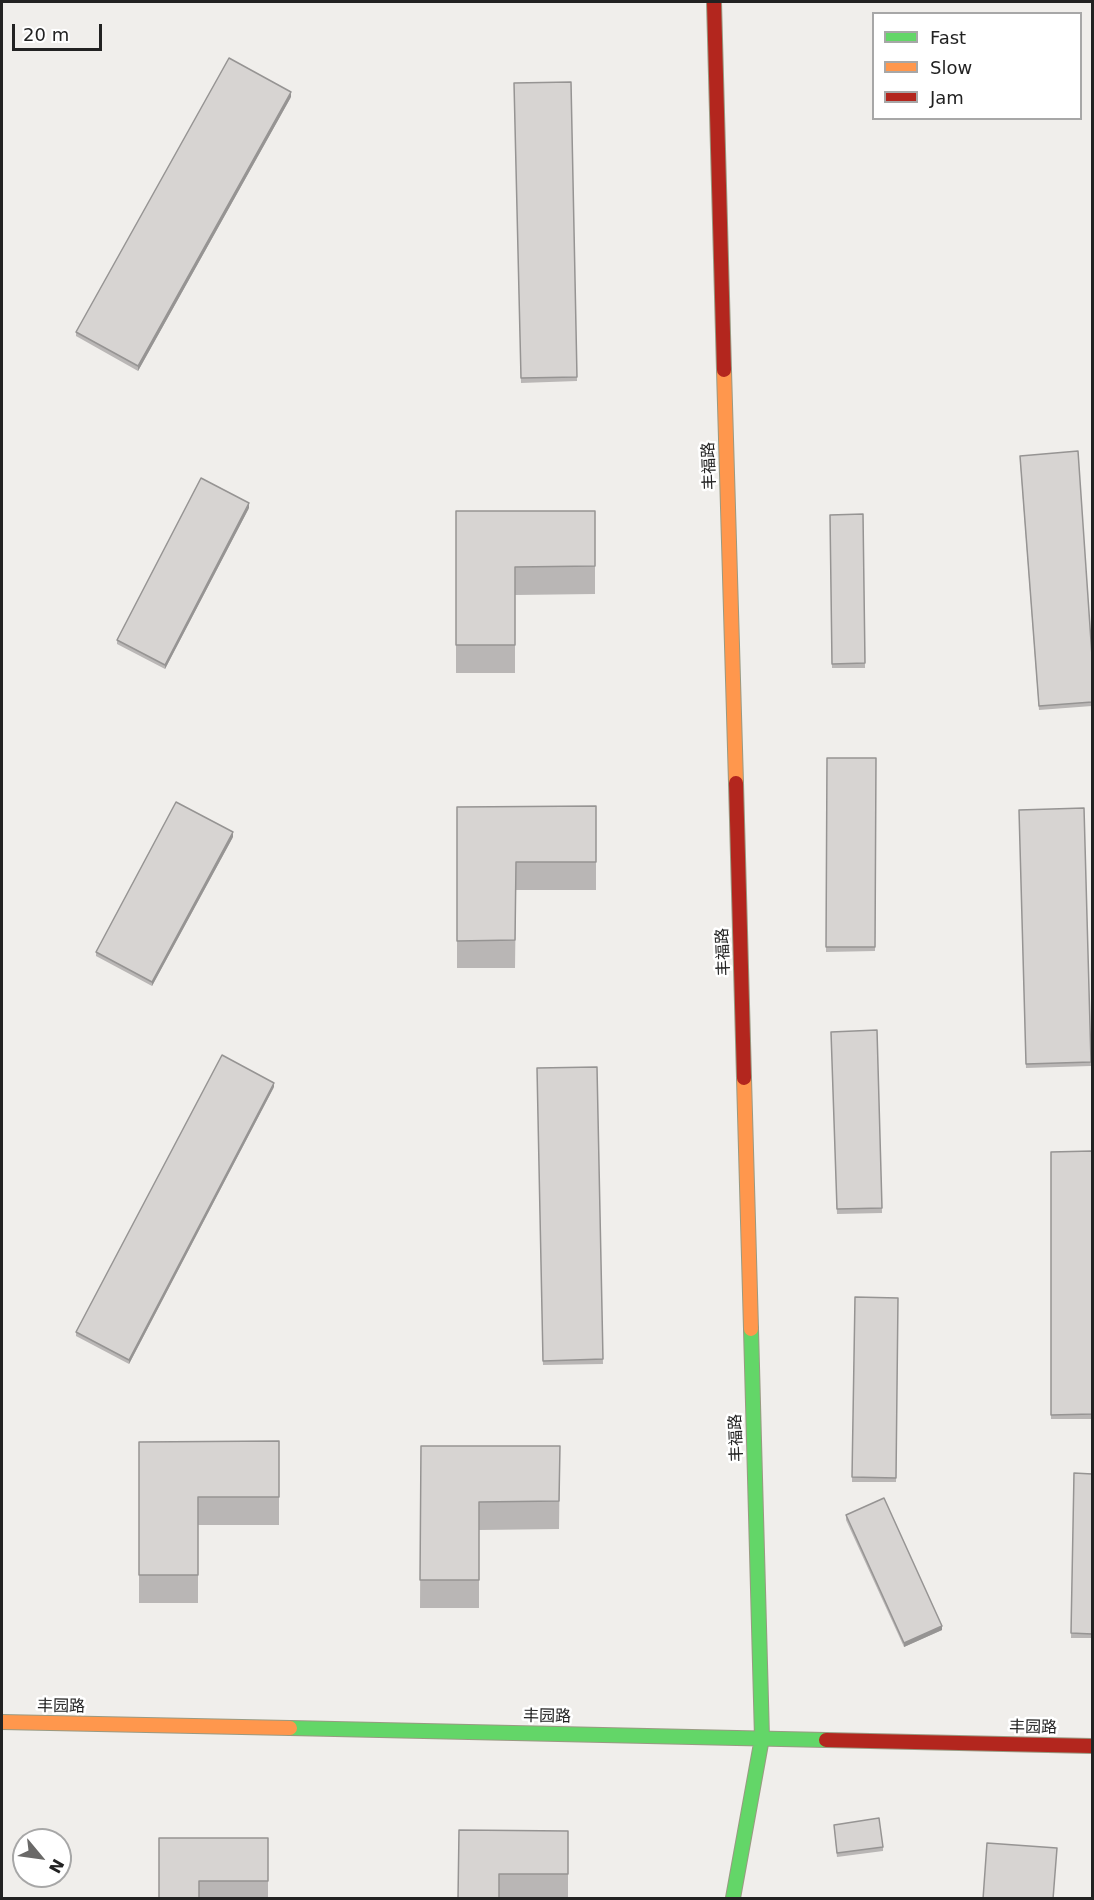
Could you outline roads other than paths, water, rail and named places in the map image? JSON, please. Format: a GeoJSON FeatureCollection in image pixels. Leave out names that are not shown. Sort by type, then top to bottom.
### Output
{"type":"FeatureCollection","features":[{"type":"Feature","properties":{"kind":"street","name":"丰福路"},"geometry":{"type":"LineString","coordinates":[[714,2],[762,1738],[733,1899]]}},
{"type":"Feature","properties":{"kind":"street","name":"丰园路"},"geometry":{"type":"LineString","coordinates":[[2,1722],[1092,1746]]}}]}
